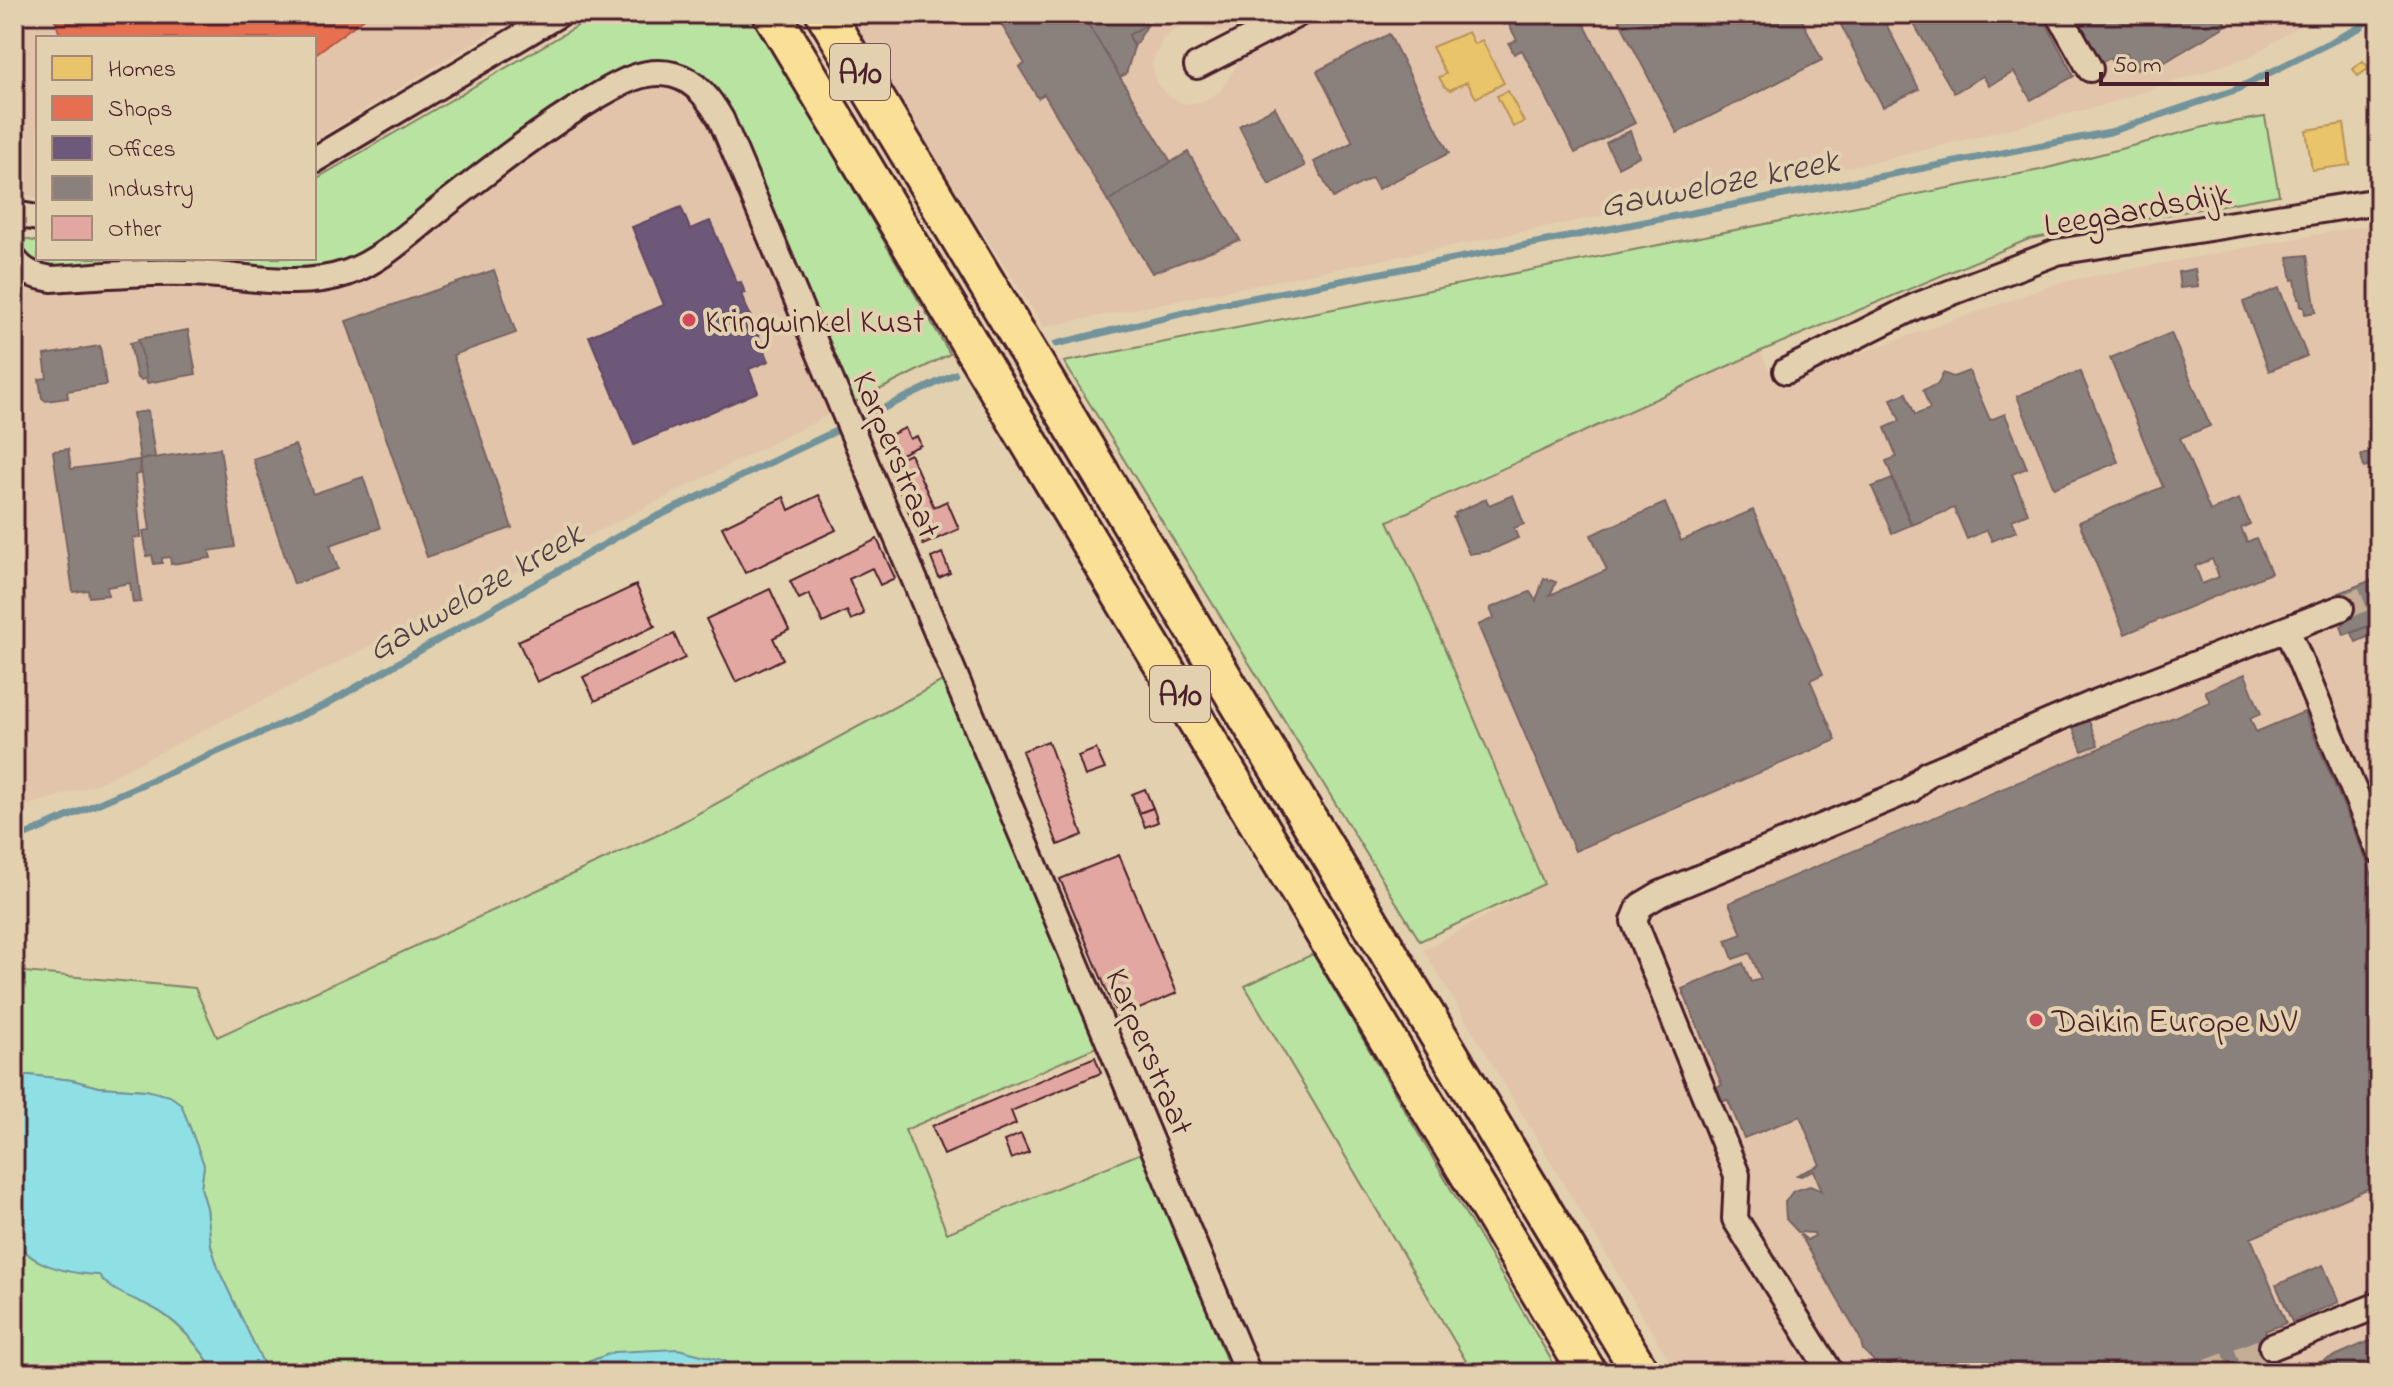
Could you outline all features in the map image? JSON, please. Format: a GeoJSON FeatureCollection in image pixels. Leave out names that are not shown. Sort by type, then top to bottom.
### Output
{"type":"FeatureCollection","features":[{"type":"Feature","properties":{"kind":"highway","name":"A10"},"geometry":{"type":"LineString","coordinates":[[772,14],[1588,1373]]}},
{"type":"Feature","properties":{"kind":"highway","name":"A10"},"geometry":{"type":"LineString","coordinates":[[825,14],[1641,1373]]}},
{"type":"Feature","properties":{"kind":"street"},"geometry":{"type":"LineString","coordinates":[[316,159],[559,14]]}},
{"type":"Feature","properties":{"kind":"street"},"geometry":{"type":"LineString","coordinates":[[1197,66],[1298,14]]}},
{"type":"Feature","properties":{"kind":"street"},"geometry":{"type":"LineString","coordinates":[[2059,14],[2090,69]]}},
{"type":"Feature","properties":{"kind":"street","name":"Karperstraat"},"geometry":{"type":"LineString","coordinates":[[14,259],[19,267],[32,275],[52,279],[189,273],[302,281],[327,279],[351,272],[392,247],[557,120],[608,90],[643,75],[674,75],[702,92],[721,119],[1248,1373]]}},
{"type":"Feature","properties":{"kind":"street","name":"Leegaardsdijk"},"geometry":{"type":"LineString","coordinates":[[1786,371],[1916,306],[2057,252],[2379,201]]}},
{"type":"Feature","properties":{"kind":"street"},"geometry":{"type":"LineString","coordinates":[[14,214],[36,218]]}},
{"type":"Feature","properties":{"kind":"street"},"geometry":{"type":"LineString","coordinates":[[1831,1373],[1735,1219],[1737,1175],[1634,921],[1640,906],[1660,894],[1910,790],[1927,774],[1955,762],[2092,704],[2341,608]]}},
{"type":"Feature","properties":{"kind":"street"},"geometry":{"type":"LineString","coordinates":[[2287,629],[2379,851]]}},
{"type":"Feature","properties":{"kind":"street"},"geometry":{"type":"LineString","coordinates":[[2272,1347],[2379,1305]]}},
{"type":"Feature","properties":{"kind":"shaded area"},"geometry":{"type":"Polygon","coordinates":[[[14,14],[521,14],[316,139],[316,36],[36,36],[36,198],[14,192],[14,14]]]}},
{"type":"Feature","properties":{"kind":"shaded area"},"geometry":{"type":"Polygon","coordinates":[[[850,14],[1267,14],[1238,29],[1220,32],[1200,26],[1176,29],[1162,40],[1152,63],[1156,83],[1170,97],[1185,104],[1205,101],[1221,91],[1238,63],[1250,52],[1324,14],[2318,14],[2251,56],[2107,104],[1892,158],[1044,327],[929,148],[850,14]]]}},
{"type":"Feature","properties":{"kind":"shaded area"},"geometry":{"type":"Polygon","coordinates":[[[645,83],[674,83],[697,96],[716,123],[834,412],[99,783],[14,810],[14,285],[217,283],[302,291],[484,184],[623,92],[645,83]]]}},
{"type":"Feature","properties":{"kind":"shaded area"},"geometry":{"type":"Polygon","coordinates":[[[2379,223],[2379,1373],[1677,1373],[1424,950],[1544,884],[1418,585],[1387,521],[1761,351],[1774,383],[2062,282],[2379,223]]]}},
{"type":"Feature","properties":{"kind":"green space"},"geometry":{"type":"Polygon","coordinates":[[[598,14],[751,14],[950,354],[851,404],[727,109],[666,65],[354,261],[323,271],[185,264],[37,266],[19,252],[21,238],[36,242],[36,260],[316,260],[316,179],[598,14]]]}},
{"type":"Feature","properties":{"kind":"green space"},"geometry":{"type":"Polygon","coordinates":[[[2265,117],[2279,195],[2029,239],[1761,351],[1388,521],[1544,884],[1420,941],[1064,362],[2040,170],[2208,126],[2265,117]]]}},
{"type":"Feature","properties":{"kind":"green space"},"geometry":{"type":"Polygon","coordinates":[[[946,679],[1101,1045],[905,1130],[947,1233],[1146,1151],[1231,1373],[735,1373],[725,1361],[614,1352],[560,1373],[273,1373],[263,1363],[219,1271],[211,1246],[207,1208],[201,1188],[204,1165],[181,1104],[146,1090],[98,1087],[72,1080],[14,1075],[14,971],[195,988],[217,1037],[662,833],[946,679]]]}},
{"type":"Feature","properties":{"kind":"green space"},"geometry":{"type":"Polygon","coordinates":[[[1313,954],[1559,1373],[1473,1373],[1245,986],[1313,954]]]}},
{"type":"Feature","properties":{"kind":"green space"},"geometry":{"type":"Polygon","coordinates":[[[14,1244],[50,1266],[99,1275],[118,1291],[154,1308],[189,1337],[216,1373],[14,1373],[14,1244]]]}},
{"type":"Feature","properties":{"kind":"water"},"geometry":{"type":"Polygon","coordinates":[[[14,1075],[72,1080],[98,1087],[146,1090],[170,1096],[181,1104],[204,1165],[201,1188],[207,1208],[211,1246],[219,1271],[263,1363],[273,1373],[216,1373],[188,1336],[161,1313],[116,1290],[99,1275],[50,1266],[14,1244],[14,1075]]]}},
{"type":"Feature","properties":{"kind":"water"},"geometry":{"type":"Polygon","coordinates":[[[678,1349],[725,1361],[735,1373],[560,1373],[614,1352],[678,1349]]]}},
{"type":"Feature","properties":{"kind":"building: Homes"},"geometry":{"type":"Polygon","coordinates":[[[1468,32],[1474,44],[1482,40],[1504,83],[1476,98],[1467,82],[1450,90],[1444,86],[1439,77],[1446,74],[1432,47],[1468,32]]]}},
{"type":"Feature","properties":{"kind":"building: Homes"},"geometry":{"type":"Polygon","coordinates":[[[2363,61],[2369,68],[2358,76],[2353,69],[2363,61]]]}},
{"type":"Feature","properties":{"kind":"building: Homes"},"geometry":{"type":"Polygon","coordinates":[[[1508,91],[1524,122],[1513,127],[1497,96],[1508,91]]]}},
{"type":"Feature","properties":{"kind":"building: Homes"},"geometry":{"type":"Polygon","coordinates":[[[2379,118],[2379,145],[2374,146],[2370,119],[2379,118]]]}},
{"type":"Feature","properties":{"kind":"building: Homes"},"geometry":{"type":"Polygon","coordinates":[[[2344,124],[2350,165],[2312,170],[2306,130],[2344,124]]]}},
{"type":"Feature","properties":{"kind":"building: Homes"},"geometry":{"type":"Polygon","coordinates":[[[2379,490],[2379,521],[2368,494],[2379,490]]]}},
{"type":"Feature","properties":{"kind":"building: Shops"},"geometry":{"type":"Polygon","coordinates":[[[53,14],[370,14],[316,54],[316,36],[60,36],[53,14]]]}},
{"type":"Feature","properties":{"kind":"building: Offices","name":"Kringwinkel Kust"},"geometry":{"type":"Polygon","coordinates":[[[681,207],[690,229],[710,221],[737,283],[741,282],[745,293],[741,294],[769,361],[749,369],[758,392],[634,445],[589,336],[664,305],[632,227],[681,207]]]}},
{"type":"Feature","properties":{"kind":"building: Industry"},"geometry":{"type":"Polygon","coordinates":[[[995,14],[1082,14],[1171,162],[1108,201],[1044,94],[1038,98],[1019,67],[1025,64],[995,14]]]}},
{"type":"Feature","properties":{"kind":"building: Industry"},"geometry":{"type":"Polygon","coordinates":[[[1082,14],[1141,14],[1146,25],[1129,35],[1134,47],[1126,74],[1120,77],[1082,14]]]}},
{"type":"Feature","properties":{"kind":"building: Industry"},"geometry":{"type":"Polygon","coordinates":[[[1141,14],[1154,14],[1134,47],[1129,35],[1146,25],[1141,14]]]}},
{"type":"Feature","properties":{"kind":"building: Industry"},"geometry":{"type":"Polygon","coordinates":[[[1499,14],[1579,14],[1635,123],[1575,153],[1522,50],[1514,54],[1509,44],[1517,40],[1499,14]]]}},
{"type":"Feature","properties":{"kind":"building: Industry"},"geometry":{"type":"Polygon","coordinates":[[[1616,14],[1799,14],[1822,60],[1677,133],[1616,14]]]}},
{"type":"Feature","properties":{"kind":"building: Industry"},"geometry":{"type":"Polygon","coordinates":[[[1858,14],[1881,14],[1919,89],[1883,107],[1840,23],[1858,14]]]}},
{"type":"Feature","properties":{"kind":"building: Industry"},"geometry":{"type":"Polygon","coordinates":[[[1908,14],[2045,14],[2050,23],[2047,25],[2074,76],[2031,100],[2014,72],[1989,86],[1983,76],[1954,93],[1908,14]]]}},
{"type":"Feature","properties":{"kind":"building: Industry"},"geometry":{"type":"Polygon","coordinates":[[[2101,14],[2221,14],[2227,25],[2165,62],[2161,56],[2137,69],[2127,54],[2112,62],[2110,58],[2101,63],[2080,27],[2101,14]]]}},
{"type":"Feature","properties":{"kind":"building: Industry"},"geometry":{"type":"Polygon","coordinates":[[[1389,34],[1449,153],[1378,189],[1372,178],[1333,198],[1314,162],[1353,142],[1317,71],[1389,34]]]}},
{"type":"Feature","properties":{"kind":"building: Industry"},"geometry":{"type":"Polygon","coordinates":[[[1275,107],[1305,166],[1269,185],[1239,126],[1275,107]]]}},
{"type":"Feature","properties":{"kind":"building: Industry"},"geometry":{"type":"Polygon","coordinates":[[[1630,131],[1639,156],[1618,167],[1606,143],[1630,131]]]}},
{"type":"Feature","properties":{"kind":"building: Industry"},"geometry":{"type":"Polygon","coordinates":[[[1188,152],[1240,240],[1152,273],[1108,201],[1188,152]]]}},
{"type":"Feature","properties":{"kind":"building: Industry"},"geometry":{"type":"Polygon","coordinates":[[[2307,255],[2316,312],[2305,314],[2298,299],[2295,279],[2292,280],[2288,257],[2307,255]]]}},
{"type":"Feature","properties":{"kind":"building: Industry"},"geometry":{"type":"Polygon","coordinates":[[[2195,269],[2198,286],[2180,288],[2178,272],[2195,269]]]}},
{"type":"Feature","properties":{"kind":"building: Industry"},"geometry":{"type":"Polygon","coordinates":[[[494,270],[516,333],[453,355],[512,528],[427,557],[346,321],[494,270]]]}},
{"type":"Feature","properties":{"kind":"building: Industry"},"geometry":{"type":"Polygon","coordinates":[[[2279,288],[2307,356],[2269,371],[2243,302],[2279,288]]]}},
{"type":"Feature","properties":{"kind":"building: Industry"},"geometry":{"type":"Polygon","coordinates":[[[188,330],[196,374],[147,383],[138,339],[188,330]]]}},
{"type":"Feature","properties":{"kind":"building: Industry"},"geometry":{"type":"Polygon","coordinates":[[[2171,333],[2210,426],[2180,438],[2210,511],[2239,499],[2250,524],[2241,528],[2247,542],[2256,538],[2271,573],[2125,634],[2079,522],[2163,487],[2110,358],[2171,333]],[[2212,559],[2195,566],[2202,584],[2219,577],[2212,559]]]}},
{"type":"Feature","properties":{"kind":"building: Industry"},"geometry":{"type":"Polygon","coordinates":[[[139,341],[147,378],[141,380],[137,378],[130,343],[139,341]]]}},
{"type":"Feature","properties":{"kind":"building: Industry"},"geometry":{"type":"Polygon","coordinates":[[[100,346],[106,385],[67,391],[68,398],[46,401],[42,398],[39,379],[47,378],[44,355],[100,346]]]}},
{"type":"Feature","properties":{"kind":"building: Industry"},"geometry":{"type":"Polygon","coordinates":[[[1969,371],[1990,420],[2005,414],[2027,468],[2012,474],[2028,513],[2012,520],[2017,531],[1992,541],[1987,530],[1967,539],[1954,508],[1912,525],[1886,461],[1897,457],[1885,428],[1900,421],[1891,399],[1906,393],[1915,415],[1930,409],[1923,390],[1938,384],[1943,373],[1953,377],[1969,371]]]}},
{"type":"Feature","properties":{"kind":"building: Industry"},"geometry":{"type":"Polygon","coordinates":[[[2080,371],[2118,462],[2054,488],[2017,396],[2080,371]]]}},
{"type":"Feature","properties":{"kind":"building: Industry"},"geometry":{"type":"Polygon","coordinates":[[[148,411],[155,457],[140,459],[133,413],[148,411]]]}},
{"type":"Feature","properties":{"kind":"building: Industry"},"geometry":{"type":"Polygon","coordinates":[[[295,445],[313,494],[363,477],[380,528],[330,545],[338,569],[294,584],[253,459],[295,445]]]}},
{"type":"Feature","properties":{"kind":"building: Industry"},"geometry":{"type":"Polygon","coordinates":[[[220,448],[235,547],[209,551],[211,558],[171,564],[170,557],[154,564],[152,555],[147,556],[143,531],[150,530],[140,460],[220,448]]]}},
{"type":"Feature","properties":{"kind":"building: Industry"},"geometry":{"type":"Polygon","coordinates":[[[68,449],[71,469],[139,460],[140,474],[135,475],[141,537],[133,538],[141,602],[133,603],[130,583],[107,587],[108,595],[89,597],[88,590],[73,592],[53,451],[68,449]]]}},
{"type":"Feature","properties":{"kind":"building: Industry"},"geometry":{"type":"Polygon","coordinates":[[[2379,450],[2379,463],[2364,468],[2361,455],[2379,450]]]}},
{"type":"Feature","properties":{"kind":"building: Industry"},"geometry":{"type":"Polygon","coordinates":[[[1892,479],[1911,525],[1892,533],[1872,487],[1892,479]]]}},
{"type":"Feature","properties":{"kind":"building: Industry"},"geometry":{"type":"Polygon","coordinates":[[[1513,495],[1524,524],[1514,528],[1518,538],[1489,551],[1469,554],[1453,517],[1455,513],[1486,499],[1489,505],[1513,495]]]}},
{"type":"Feature","properties":{"kind":"building: Industry"},"geometry":{"type":"Polygon","coordinates":[[[1665,503],[1681,541],[1753,510],[1823,674],[1810,680],[1836,740],[1575,851],[1478,625],[1494,618],[1490,608],[1530,592],[1536,601],[1544,578],[1556,582],[1550,595],[1607,570],[1591,535],[1665,503]]]}},
{"type":"Feature","properties":{"kind":"building: Industry"},"geometry":{"type":"Polygon","coordinates":[[[2379,577],[2379,622],[2344,635],[2340,615],[2343,603],[2339,593],[2379,577]]]}},
{"type":"Feature","properties":{"kind":"building: Industry"},"geometry":{"type":"Polygon","coordinates":[[[2378,622],[2379,632],[2356,642],[2352,633],[2378,622]]]}},
{"type":"Feature","properties":{"kind":"building: Industry","name":"Daikin Europe NV"},"geometry":{"type":"Polygon","coordinates":[[[2245,674],[2261,714],[2250,718],[2256,732],[2304,712],[2379,891],[2379,1012],[2374,1014],[2379,1027],[2379,1184],[2251,1238],[2286,1323],[2265,1331],[2283,1373],[1922,1373],[1923,1368],[1915,1371],[1911,1362],[1903,1365],[1901,1360],[1882,1368],[1885,1373],[1881,1373],[1863,1350],[1860,1338],[1800,1234],[1807,1240],[1815,1236],[1814,1233],[1798,1232],[1786,1219],[1785,1202],[1793,1191],[1810,1186],[1822,1191],[1814,1171],[1797,1175],[1820,1165],[1800,1116],[1744,1138],[1728,1100],[1718,1102],[1714,1088],[1722,1085],[1682,989],[1743,963],[1751,982],[1761,979],[1750,953],[1733,959],[1726,940],[1742,934],[1729,903],[2210,702],[2205,691],[2245,674]]]}},
{"type":"Feature","properties":{"kind":"building: Industry"},"geometry":{"type":"Polygon","coordinates":[[[2089,721],[2098,745],[2082,751],[2073,727],[2089,721]]]}},
{"type":"Feature","properties":{"kind":"building: Industry"},"geometry":{"type":"Polygon","coordinates":[[[2323,1265],[2339,1302],[2292,1322],[2276,1285],[2323,1265]]]}},
{"type":"Feature","properties":{"kind":"building: Industry"},"geometry":{"type":"Polygon","coordinates":[[[2379,1337],[2379,1373],[2295,1373],[2379,1337]]]}},
{"type":"Feature","properties":{"kind":"building: Other"},"geometry":{"type":"Polygon","coordinates":[[[905,428],[910,439],[917,436],[921,445],[899,455],[890,435],[905,428]]]}},
{"type":"Feature","properties":{"kind":"building: Other"},"geometry":{"type":"Polygon","coordinates":[[[910,454],[934,507],[947,501],[959,529],[923,545],[888,464],[910,454]]]}},
{"type":"Feature","properties":{"kind":"building: Other"},"geometry":{"type":"Polygon","coordinates":[[[819,495],[836,530],[745,573],[722,527],[784,497],[789,510],[819,495]]]}},
{"type":"Feature","properties":{"kind":"building: Other"},"geometry":{"type":"Polygon","coordinates":[[[877,539],[895,578],[880,585],[872,568],[849,579],[864,614],[851,620],[847,611],[823,623],[809,594],[799,599],[790,581],[877,539]]]}},
{"type":"Feature","properties":{"kind":"building: Other"},"geometry":{"type":"Polygon","coordinates":[[[942,553],[950,573],[939,578],[931,558],[942,553]]]}},
{"type":"Feature","properties":{"kind":"building: Other"},"geometry":{"type":"Polygon","coordinates":[[[636,585],[655,626],[537,682],[518,641],[636,585]]]}},
{"type":"Feature","properties":{"kind":"building: Other"},"geometry":{"type":"Polygon","coordinates":[[[770,589],[789,630],[773,638],[783,659],[736,682],[706,619],[770,589]]]}},
{"type":"Feature","properties":{"kind":"building: Other"},"geometry":{"type":"Polygon","coordinates":[[[674,634],[685,658],[595,701],[583,677],[674,634]]]}},
{"type":"Feature","properties":{"kind":"building: Other"},"geometry":{"type":"Polygon","coordinates":[[[1048,741],[1083,835],[1058,845],[1022,751],[1048,741]]]}},
{"type":"Feature","properties":{"kind":"building: Other"},"geometry":{"type":"Polygon","coordinates":[[[1096,749],[1105,769],[1085,776],[1078,756],[1096,749]]]}},
{"type":"Feature","properties":{"kind":"building: Other"},"geometry":{"type":"Polygon","coordinates":[[[1145,789],[1153,808],[1139,813],[1132,794],[1145,789]]]}},
{"type":"Feature","properties":{"kind":"building: Other"},"geometry":{"type":"Polygon","coordinates":[[[1153,808],[1158,822],[1145,827],[1139,813],[1153,808]]]}},
{"type":"Feature","properties":{"kind":"building: Other"},"geometry":{"type":"Polygon","coordinates":[[[1119,855],[1177,993],[1118,1018],[1060,879],[1119,855]]]}},
{"type":"Feature","properties":{"kind":"building: Other"},"geometry":{"type":"Polygon","coordinates":[[[1095,1057],[1101,1073],[1011,1111],[1016,1124],[944,1155],[932,1126],[1095,1057]]]}},
{"type":"Feature","properties":{"kind":"building: Other"},"geometry":{"type":"Polygon","coordinates":[[[1021,1134],[1029,1152],[1011,1159],[1004,1141],[1021,1134]]]}},
{"type":"Feature","properties":{"kind":"waterway","name":"Gauweloze kreek"},"geometry":{"type":"LineString","coordinates":[[1056,344],[1221,304],[2110,132],[2235,90],[2361,27],[2369,14]]}},
{"type":"Feature","properties":{"kind":"waterway","name":"Gauweloze kreek"},"geometry":{"type":"LineString","coordinates":[[14,840],[325,705],[631,529],[955,374]]}},
{"type":"Feature","properties":{"kind":"tunnel"},"geometry":{"type":"LineString","coordinates":[[2341,608],[2379,593]]}},
{"type":"Feature","properties":{"kind":"tunnel"},"geometry":{"type":"LineString","coordinates":[[2205,1373],[2272,1347]]}},
{"type":"Feature","properties":{"kind":"place","name":"Kringwinkel Kust"},"geometry":{"type":"Point","coordinates":[689,320]}},
{"type":"Feature","properties":{"kind":"place","name":"Daikin Europe NV"},"geometry":{"type":"Point","coordinates":[2036,1020]}}]}
